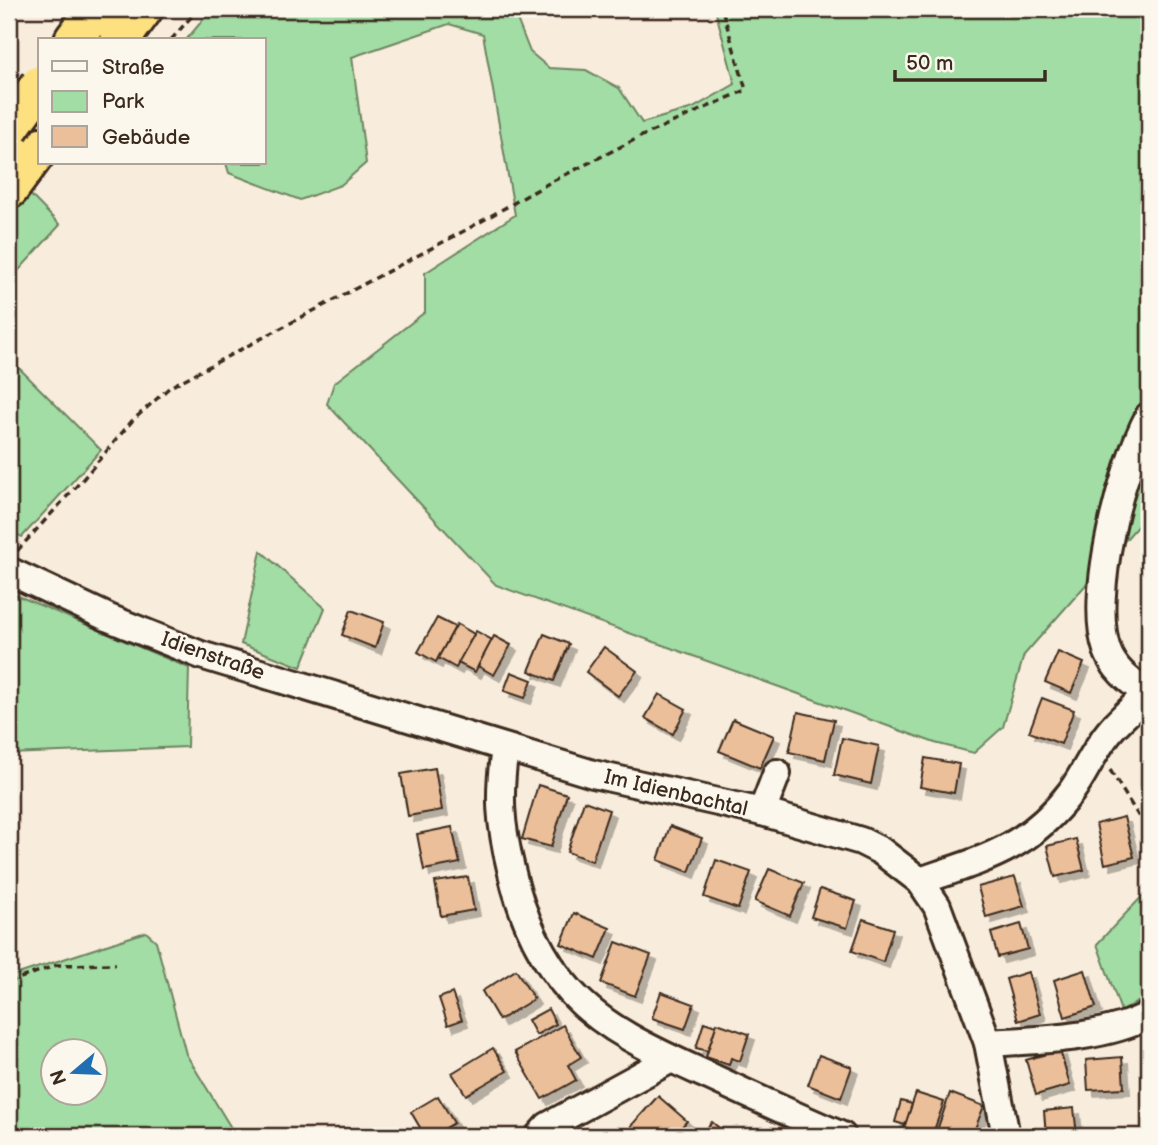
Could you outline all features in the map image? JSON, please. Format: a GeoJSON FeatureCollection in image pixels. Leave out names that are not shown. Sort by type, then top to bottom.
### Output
{"type":"FeatureCollection","features":[{"type":"Feature","properties":{"kind":"highway"},"geometry":{"type":"LineString","coordinates":[[75,38],[97,9]]}},
{"type":"Feature","properties":{"kind":"highway"},"geometry":{"type":"LineString","coordinates":[[121,38],[143,9]]}},
{"type":"Feature","properties":{"kind":"highway"},"geometry":{"type":"LineString","coordinates":[[9,128],[38,88]]}},
{"type":"Feature","properties":{"kind":"highway"},"geometry":{"type":"LineString","coordinates":[[9,189],[38,150]]}},
{"type":"Feature","properties":{"kind":"street"},"geometry":{"type":"LineString","coordinates":[[920,881],[1011,847],[1038,827],[1070,792],[1108,733],[1148,691],[1121,674],[1108,653],[1101,629],[1102,592],[1112,530],[1129,463],[1149,416]]}},
{"type":"Feature","properties":{"kind":"street","name":"Idienstraße"},"geometry":{"type":"LineString","coordinates":[[9,571],[109,618],[201,654],[424,724]]}},
{"type":"Feature","properties":{"kind":"street","name":"Im Idienbachtal"},"geometry":{"type":"LineString","coordinates":[[424,724],[593,774],[762,812],[861,841],[881,851],[920,881],[937,906],[988,1042],[1006,1136]]}},
{"type":"Feature","properties":{"kind":"street"},"geometry":{"type":"LineString","coordinates":[[505,749],[499,784],[501,829],[515,887],[538,946],[571,992],[608,1023],[671,1059],[842,1136]]}},
{"type":"Feature","properties":{"kind":"street"},"geometry":{"type":"LineString","coordinates":[[762,812],[777,773]]}},
{"type":"Feature","properties":{"kind":"street"},"geometry":{"type":"LineString","coordinates":[[988,1042],[1048,1040],[1133,1024],[1149,1015]]}},
{"type":"Feature","properties":{"kind":"street"},"geometry":{"type":"LineString","coordinates":[[539,1136],[548,1126],[671,1059]]}},
{"type":"Feature","properties":{"kind":"path"},"geometry":{"type":"LineString","coordinates":[[173,38],[198,9]]}},
{"type":"Feature","properties":{"kind":"path"},"geometry":{"type":"LineString","coordinates":[[9,560],[132,421],[170,387],[549,183],[645,135],[746,90],[723,9]]}},
{"type":"Feature","properties":{"kind":"path"},"geometry":{"type":"LineString","coordinates":[[1097,751],[1149,833]]}},
{"type":"Feature","properties":{"kind":"path"},"geometry":{"type":"LineString","coordinates":[[9,982],[57,965],[116,964]]}},
{"type":"Feature","properties":{"kind":"green space"},"geometry":{"type":"Polygon","coordinates":[[[212,9],[513,9],[530,52],[549,68],[586,70],[619,88],[642,123],[693,108],[735,84],[715,9],[1149,9],[1149,513],[1024,655],[1003,727],[974,753],[935,743],[496,585],[327,404],[334,383],[425,312],[425,273],[515,215],[483,34],[449,24],[352,57],[366,163],[341,185],[300,200],[229,173],[226,164],[266,164],[266,38],[188,38],[212,9]]]}},
{"type":"Feature","properties":{"kind":"green space"},"geometry":{"type":"Polygon","coordinates":[[[9,173],[60,225],[9,281],[9,173]]]}},
{"type":"Feature","properties":{"kind":"green space"},"geometry":{"type":"Polygon","coordinates":[[[9,358],[101,450],[22,537],[9,529],[9,358]]]}},
{"type":"Feature","properties":{"kind":"green space"},"geometry":{"type":"Polygon","coordinates":[[[261,551],[325,608],[301,667],[241,644],[261,551]]]}},
{"type":"Feature","properties":{"kind":"green space"},"geometry":{"type":"Polygon","coordinates":[[[9,592],[189,668],[187,747],[9,754],[9,592]]]}},
{"type":"Feature","properties":{"kind":"green space"},"geometry":{"type":"Polygon","coordinates":[[[1149,889],[1149,996],[1121,1011],[1097,944],[1149,889]]]}},
{"type":"Feature","properties":{"kind":"green space"},"geometry":{"type":"Polygon","coordinates":[[[146,932],[156,941],[186,1054],[236,1136],[9,1136],[9,977],[146,932]]]}},
{"type":"Feature","properties":{"kind":"building"},"geometry":{"type":"Polygon","coordinates":[[[351,610],[384,622],[375,648],[342,635],[351,610]]]}},
{"type":"Feature","properties":{"kind":"building"},"geometry":{"type":"Polygon","coordinates":[[[437,618],[455,627],[436,662],[418,652],[437,618]]]}},
{"type":"Feature","properties":{"kind":"building"},"geometry":{"type":"Polygon","coordinates":[[[457,624],[474,634],[456,668],[438,658],[457,624]]]}},
{"type":"Feature","properties":{"kind":"building"},"geometry":{"type":"Polygon","coordinates":[[[476,631],[492,640],[475,672],[458,663],[476,631]]]}},
{"type":"Feature","properties":{"kind":"building"},"geometry":{"type":"Polygon","coordinates":[[[544,634],[569,644],[554,681],[529,671],[544,634]]]}},
{"type":"Feature","properties":{"kind":"building"},"geometry":{"type":"Polygon","coordinates":[[[494,636],[511,645],[494,675],[478,666],[494,636]]]}},
{"type":"Feature","properties":{"kind":"building"},"geometry":{"type":"Polygon","coordinates":[[[604,647],[637,671],[618,696],[586,672],[604,647]]]}},
{"type":"Feature","properties":{"kind":"building"},"geometry":{"type":"Polygon","coordinates":[[[1058,652],[1084,663],[1071,693],[1045,682],[1058,652]]]}},
{"type":"Feature","properties":{"kind":"building"},"geometry":{"type":"Polygon","coordinates":[[[511,672],[532,680],[525,698],[504,691],[511,672]]]}},
{"type":"Feature","properties":{"kind":"building"},"geometry":{"type":"Polygon","coordinates":[[[659,694],[686,709],[673,734],[645,718],[659,694]]]}},
{"type":"Feature","properties":{"kind":"building"},"geometry":{"type":"Polygon","coordinates":[[[1042,698],[1074,710],[1061,744],[1029,732],[1042,698]]]}},
{"type":"Feature","properties":{"kind":"building"},"geometry":{"type":"Polygon","coordinates":[[[798,712],[834,720],[825,760],[789,752],[798,712]]]}},
{"type":"Feature","properties":{"kind":"building"},"geometry":{"type":"Polygon","coordinates":[[[733,719],[774,736],[760,768],[719,751],[733,719]]]}},
{"type":"Feature","properties":{"kind":"building"},"geometry":{"type":"Polygon","coordinates":[[[842,738],[879,746],[871,784],[834,775],[842,738]]]}},
{"type":"Feature","properties":{"kind":"building"},"geometry":{"type":"Polygon","coordinates":[[[925,758],[959,764],[954,793],[920,787],[925,758]]]}},
{"type":"Feature","properties":{"kind":"building"},"geometry":{"type":"Polygon","coordinates":[[[435,768],[442,810],[408,816],[401,774],[435,768]]]}},
{"type":"Feature","properties":{"kind":"building"},"geometry":{"type":"Polygon","coordinates":[[[538,785],[567,794],[551,847],[522,839],[538,785]]]}},
{"type":"Feature","properties":{"kind":"building"},"geometry":{"type":"Polygon","coordinates":[[[584,801],[609,810],[592,861],[567,852],[584,801]]]}},
{"type":"Feature","properties":{"kind":"building"},"geometry":{"type":"Polygon","coordinates":[[[1124,817],[1134,857],[1105,864],[1096,824],[1124,817]]]}},
{"type":"Feature","properties":{"kind":"building"},"geometry":{"type":"Polygon","coordinates":[[[670,826],[702,838],[689,872],[658,860],[670,826]]]}},
{"type":"Feature","properties":{"kind":"building"},"geometry":{"type":"Polygon","coordinates":[[[452,827],[460,863],[424,870],[417,834],[452,827]]]}},
{"type":"Feature","properties":{"kind":"building"},"geometry":{"type":"Polygon","coordinates":[[[1076,839],[1084,870],[1055,877],[1047,846],[1076,839]]]}},
{"type":"Feature","properties":{"kind":"building"},"geometry":{"type":"Polygon","coordinates":[[[716,860],[751,872],[738,909],[704,897],[716,860]]]}},
{"type":"Feature","properties":{"kind":"building"},"geometry":{"type":"Polygon","coordinates":[[[769,869],[804,883],[790,916],[755,901],[769,869]]]}},
{"type":"Feature","properties":{"kind":"building"},"geometry":{"type":"Polygon","coordinates":[[[468,877],[474,910],[441,916],[435,882],[468,877]]]}},
{"type":"Feature","properties":{"kind":"building"},"geometry":{"type":"Polygon","coordinates":[[[1015,877],[1024,906],[986,917],[978,887],[1015,877]]]}},
{"type":"Feature","properties":{"kind":"building"},"geometry":{"type":"Polygon","coordinates":[[[820,889],[856,901],[847,928],[811,917],[820,889]]]}},
{"type":"Feature","properties":{"kind":"building"},"geometry":{"type":"Polygon","coordinates":[[[574,913],[610,928],[597,959],[561,944],[574,913]]]}},
{"type":"Feature","properties":{"kind":"building"},"geometry":{"type":"Polygon","coordinates":[[[863,919],[893,929],[883,962],[852,951],[863,919]]]}},
{"type":"Feature","properties":{"kind":"building"},"geometry":{"type":"Polygon","coordinates":[[[1021,924],[1028,949],[998,957],[991,933],[1021,924]]]}},
{"type":"Feature","properties":{"kind":"building"},"geometry":{"type":"Polygon","coordinates":[[[616,942],[651,955],[635,996],[601,983],[616,942]]]}},
{"type":"Feature","properties":{"kind":"building"},"geometry":{"type":"Polygon","coordinates":[[[516,970],[534,999],[499,1020],[482,991],[516,970]]]}},
{"type":"Feature","properties":{"kind":"building"},"geometry":{"type":"Polygon","coordinates":[[[1085,970],[1096,1007],[1065,1017],[1054,980],[1085,970]]]}},
{"type":"Feature","properties":{"kind":"building"},"geometry":{"type":"Polygon","coordinates":[[[1028,972],[1040,1014],[1018,1021],[1006,979],[1028,972]]]}},
{"type":"Feature","properties":{"kind":"building"},"geometry":{"type":"Polygon","coordinates":[[[661,992],[694,1004],[685,1029],[652,1018],[661,992]]]}},
{"type":"Feature","properties":{"kind":"building"},"geometry":{"type":"Polygon","coordinates":[[[452,993],[462,1020],[448,1025],[439,998],[452,993]]]}},
{"type":"Feature","properties":{"kind":"building"},"geometry":{"type":"Polygon","coordinates":[[[548,1009],[556,1024],[536,1035],[528,1020],[548,1009]]]}},
{"type":"Feature","properties":{"kind":"building"},"geometry":{"type":"Polygon","coordinates":[[[704,1022],[716,1026],[708,1051],[696,1048],[704,1022]]]}},
{"type":"Feature","properties":{"kind":"building"},"geometry":{"type":"Polygon","coordinates":[[[717,1023],[749,1034],[740,1061],[731,1058],[729,1065],[706,1057],[717,1023]]]}},
{"type":"Feature","properties":{"kind":"building"},"geometry":{"type":"Polygon","coordinates":[[[563,1025],[581,1057],[568,1065],[576,1080],[542,1099],[515,1052],[563,1025]]]}},
{"type":"Feature","properties":{"kind":"building"},"geometry":{"type":"Polygon","coordinates":[[[493,1048],[507,1071],[466,1095],[452,1073],[493,1048]]]}},
{"type":"Feature","properties":{"kind":"building"},"geometry":{"type":"Polygon","coordinates":[[[1060,1050],[1070,1085],[1036,1095],[1026,1060],[1060,1050]]]}},
{"type":"Feature","properties":{"kind":"building"},"geometry":{"type":"Polygon","coordinates":[[[819,1055],[852,1067],[841,1098],[808,1085],[819,1055]]]}},
{"type":"Feature","properties":{"kind":"building"},"geometry":{"type":"Polygon","coordinates":[[[1122,1057],[1124,1088],[1088,1090],[1086,1060],[1122,1057]]]}},
{"type":"Feature","properties":{"kind":"building"},"geometry":{"type":"Polygon","coordinates":[[[916,1093],[944,1102],[932,1136],[904,1127],[916,1093]]]}},
{"type":"Feature","properties":{"kind":"building"},"geometry":{"type":"Polygon","coordinates":[[[950,1093],[984,1106],[972,1136],[935,1136],[950,1093]]]}},
{"type":"Feature","properties":{"kind":"building"},"geometry":{"type":"Polygon","coordinates":[[[438,1096],[454,1123],[432,1136],[425,1136],[411,1112],[438,1096]]]}},
{"type":"Feature","properties":{"kind":"building"},"geometry":{"type":"Polygon","coordinates":[[[658,1096],[687,1121],[674,1136],[642,1136],[631,1126],[658,1096]]]}},
{"type":"Feature","properties":{"kind":"building"},"geometry":{"type":"Polygon","coordinates":[[[901,1101],[912,1104],[905,1125],[895,1122],[901,1101]]]}},
{"type":"Feature","properties":{"kind":"building"},"geometry":{"type":"Polygon","coordinates":[[[1074,1108],[1077,1136],[1046,1136],[1044,1111],[1074,1108]]]}},
{"type":"Feature","properties":{"kind":"building"},"geometry":{"type":"Polygon","coordinates":[[[712,1122],[729,1136],[700,1136],[712,1122]]]}}]}
